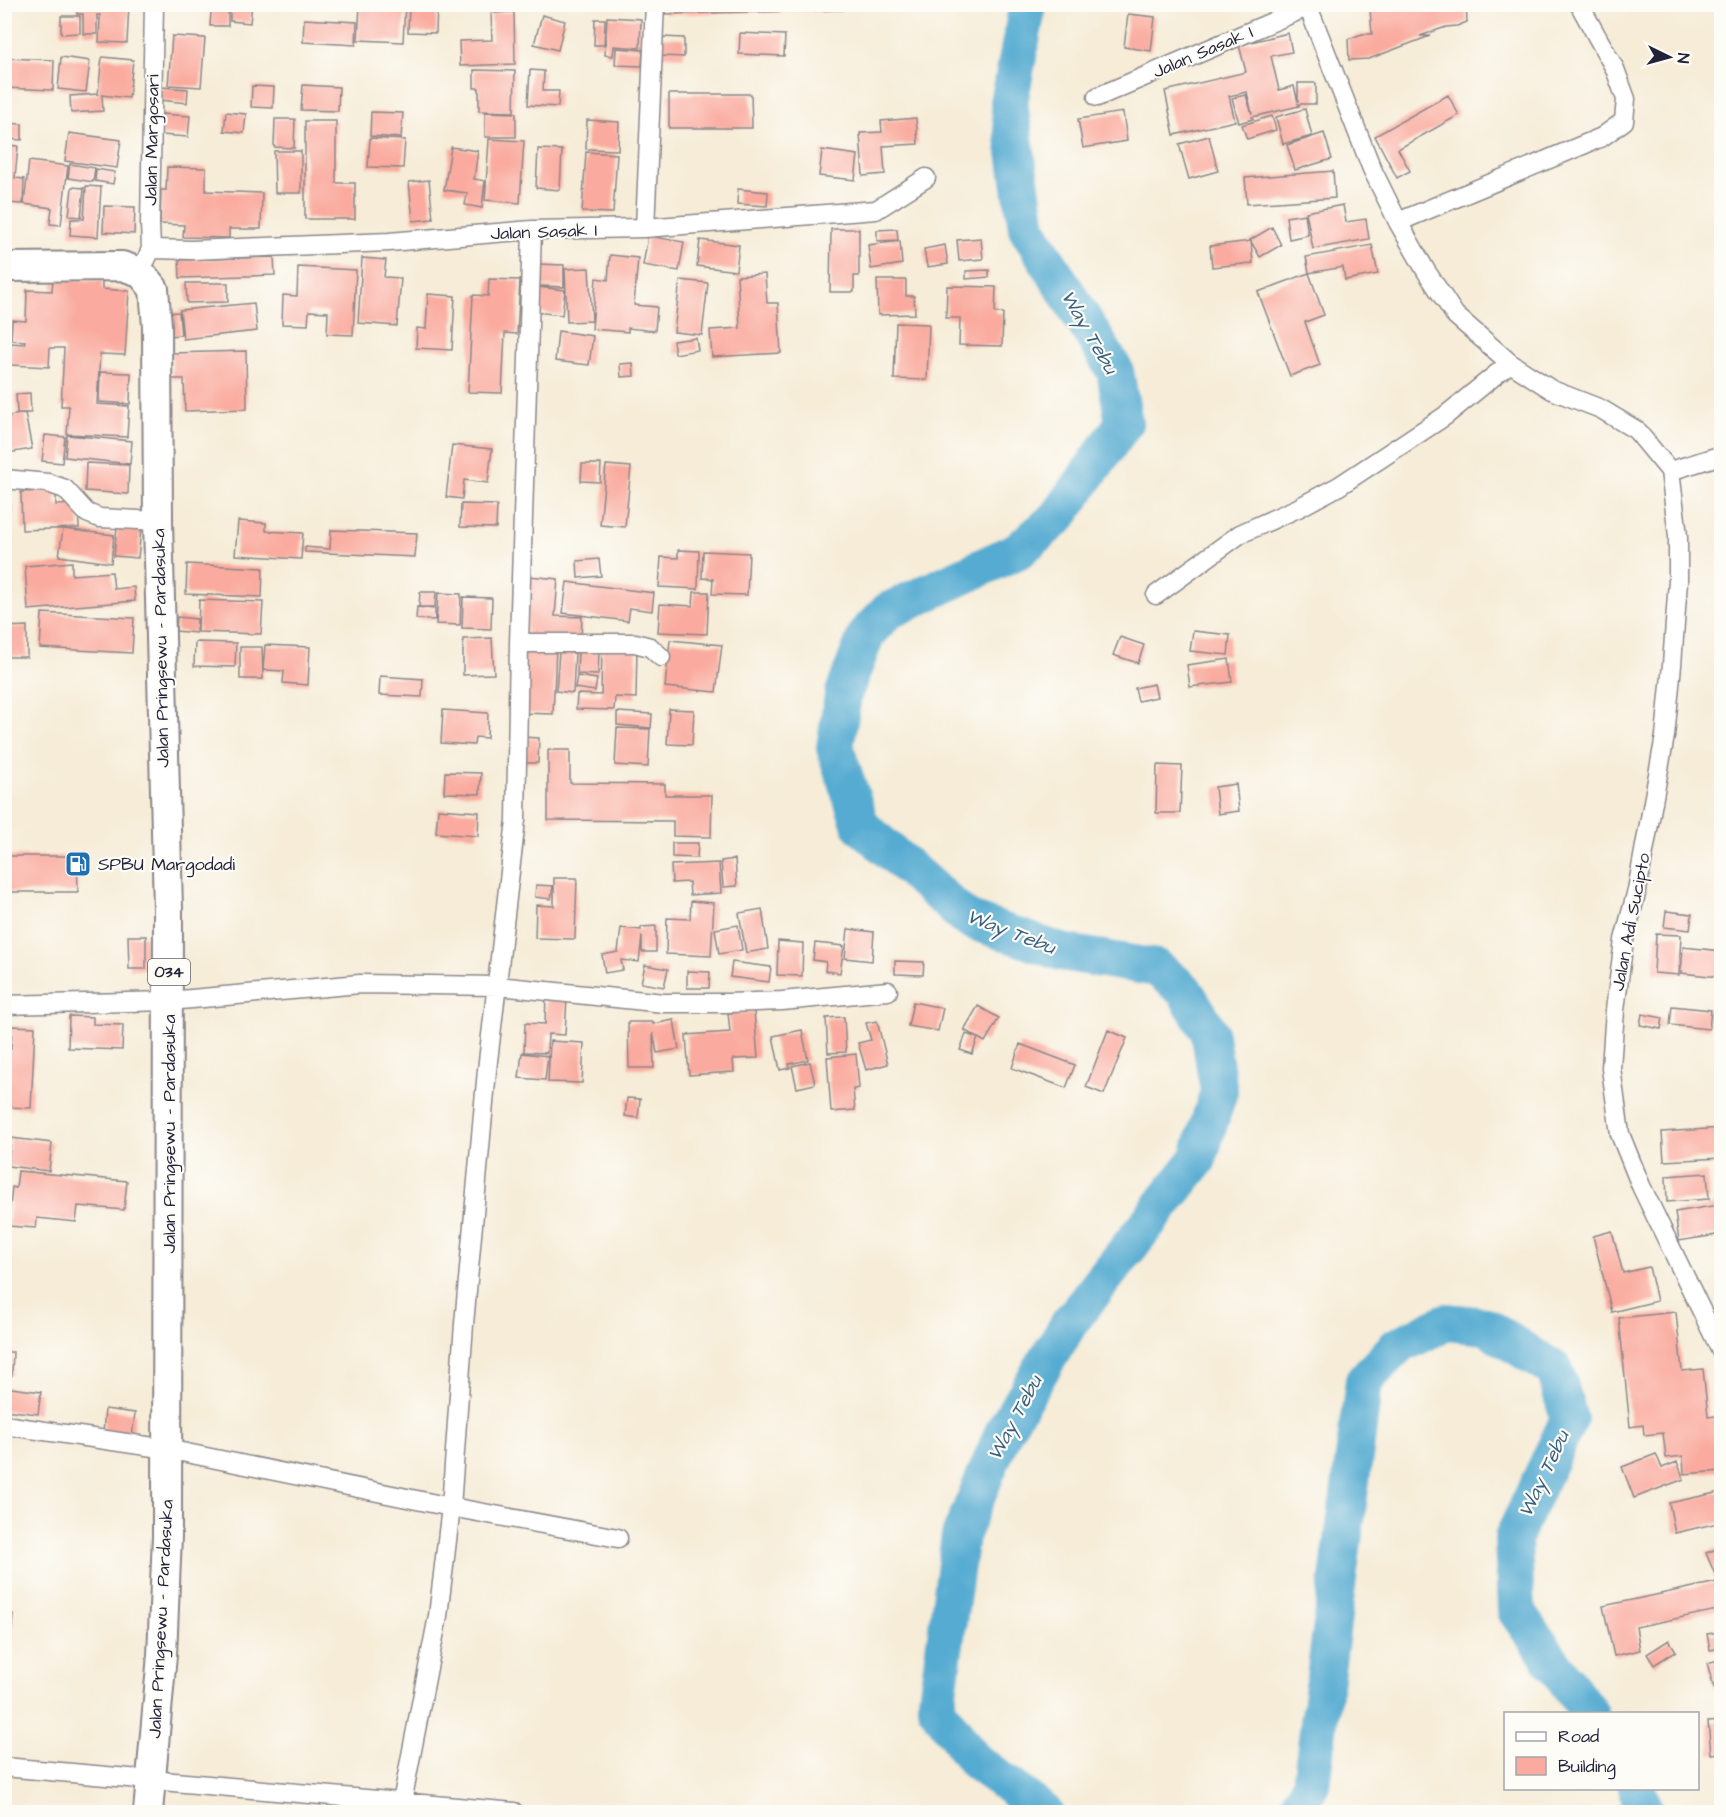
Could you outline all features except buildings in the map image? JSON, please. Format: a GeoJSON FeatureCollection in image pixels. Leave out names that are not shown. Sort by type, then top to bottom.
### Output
{"type":"FeatureCollection","features":[{"type":"Feature","properties":{"kind":"main road"},"geometry":{"type":"LineString","coordinates":[[4,267],[122,266],[146,261]]}},
{"type":"Feature","properties":{"kind":"main road","name":"Jalan Pringsewu - Pardasuka"},"geometry":{"type":"LineString","coordinates":[[146,261],[154,289],[157,326],[158,521],[169,1001],[166,1572],[162,1655],[148,1812]]}},
{"type":"Feature","properties":{"kind":"street","name":"Jalan Margosari"},"geometry":{"type":"LineString","coordinates":[[146,261],[150,223],[154,4]]}},
{"type":"Feature","properties":{"kind":"street"},"geometry":{"type":"LineString","coordinates":[[645,228],[655,4]]}},
{"type":"Feature","properties":{"kind":"street"},"geometry":{"type":"LineString","coordinates":[[1398,222],[1602,137],[1624,121],[1626,99],[1615,69],[1579,4]]}},
{"type":"Feature","properties":{"kind":"street","name":"Jalan Sasak I"},"geometry":{"type":"LineString","coordinates":[[1098,97],[1310,5]]}},
{"type":"Feature","properties":{"kind":"street"},"geometry":{"type":"LineString","coordinates":[[1310,5],[1372,169],[1398,222],[1455,315],[1510,363],[1551,390],[1601,408],[1636,430],[1670,471],[1722,455]]}},
{"type":"Feature","properties":{"kind":"street","name":"Jalan Sasak I"},"geometry":{"type":"LineString","coordinates":[[146,261],[192,250],[388,242],[532,230],[645,228],[876,210],[926,178]]}},
{"type":"Feature","properties":{"kind":"street"},"geometry":{"type":"LineString","coordinates":[[402,1802],[438,1616],[451,1507],[487,1070],[516,820],[532,230]]}},
{"type":"Feature","properties":{"kind":"street"},"geometry":{"type":"LineString","coordinates":[[1156,595],[1240,534],[1339,486],[1368,467],[1445,416],[1510,363]]}},
{"type":"Feature","properties":{"kind":"street","name":"Jalan Adi Sucipto"},"geometry":{"type":"LineString","coordinates":[[1670,471],[1678,536],[1678,581],[1665,736],[1637,890],[1624,940],[1615,1010],[1611,1068],[1620,1134],[1641,1186],[1722,1353]]}},
{"type":"Feature","properties":{"kind":"street"},"geometry":{"type":"LineString","coordinates":[[4,480],[48,483],[64,489],[87,513],[100,518],[158,521]]}},
{"type":"Feature","properties":{"kind":"street"},"geometry":{"type":"LineString","coordinates":[[519,643],[635,643],[650,647],[660,657]]}},
{"type":"Feature","properties":{"kind":"street"},"geometry":{"type":"LineString","coordinates":[[4,1005],[169,1001],[360,984],[498,986],[664,1003],[782,1001],[888,992]]}},
{"type":"Feature","properties":{"kind":"street"},"geometry":{"type":"LineString","coordinates":[[4,1425],[167,1449],[451,1507],[618,1538]]}},
{"type":"Feature","properties":{"kind":"street"},"geometry":{"type":"LineString","coordinates":[[4,1767],[514,1812]]}},
{"type":"Feature","properties":{"kind":"waterway","name":"Way Tebu"},"geometry":{"type":"LineString","coordinates":[[1028,4],[1009,103],[1027,228],[1115,371],[1124,423],[1058,517],[1019,550],[888,611],[867,633],[843,695],[835,748],[861,826],[967,919],[1061,952],[1157,968],[1184,990],[1209,1031],[1219,1091],[1198,1159],[1070,1322],[1004,1430],[960,1536],[936,1707],[974,1760],[1044,1812]]}},
{"type":"Feature","properties":{"kind":"waterway","name":"Way Tebu"},"geometry":{"type":"LineString","coordinates":[[1294,1812],[1311,1784],[1364,1381],[1396,1347],[1446,1322],[1485,1326],[1555,1370],[1569,1419],[1513,1538],[1516,1611],[1589,1712]]}},
{"type":"Feature","properties":{"kind":"waterway","name":"Way Tebu"},"geometry":{"type":"LineString","coordinates":[[1638,1790],[1644,1812]]}},
{"type":"Feature","properties":{"kind":"place","name":"SPBU Margodadi"},"geometry":{"type":"Point","coordinates":[78,864]}}]}
